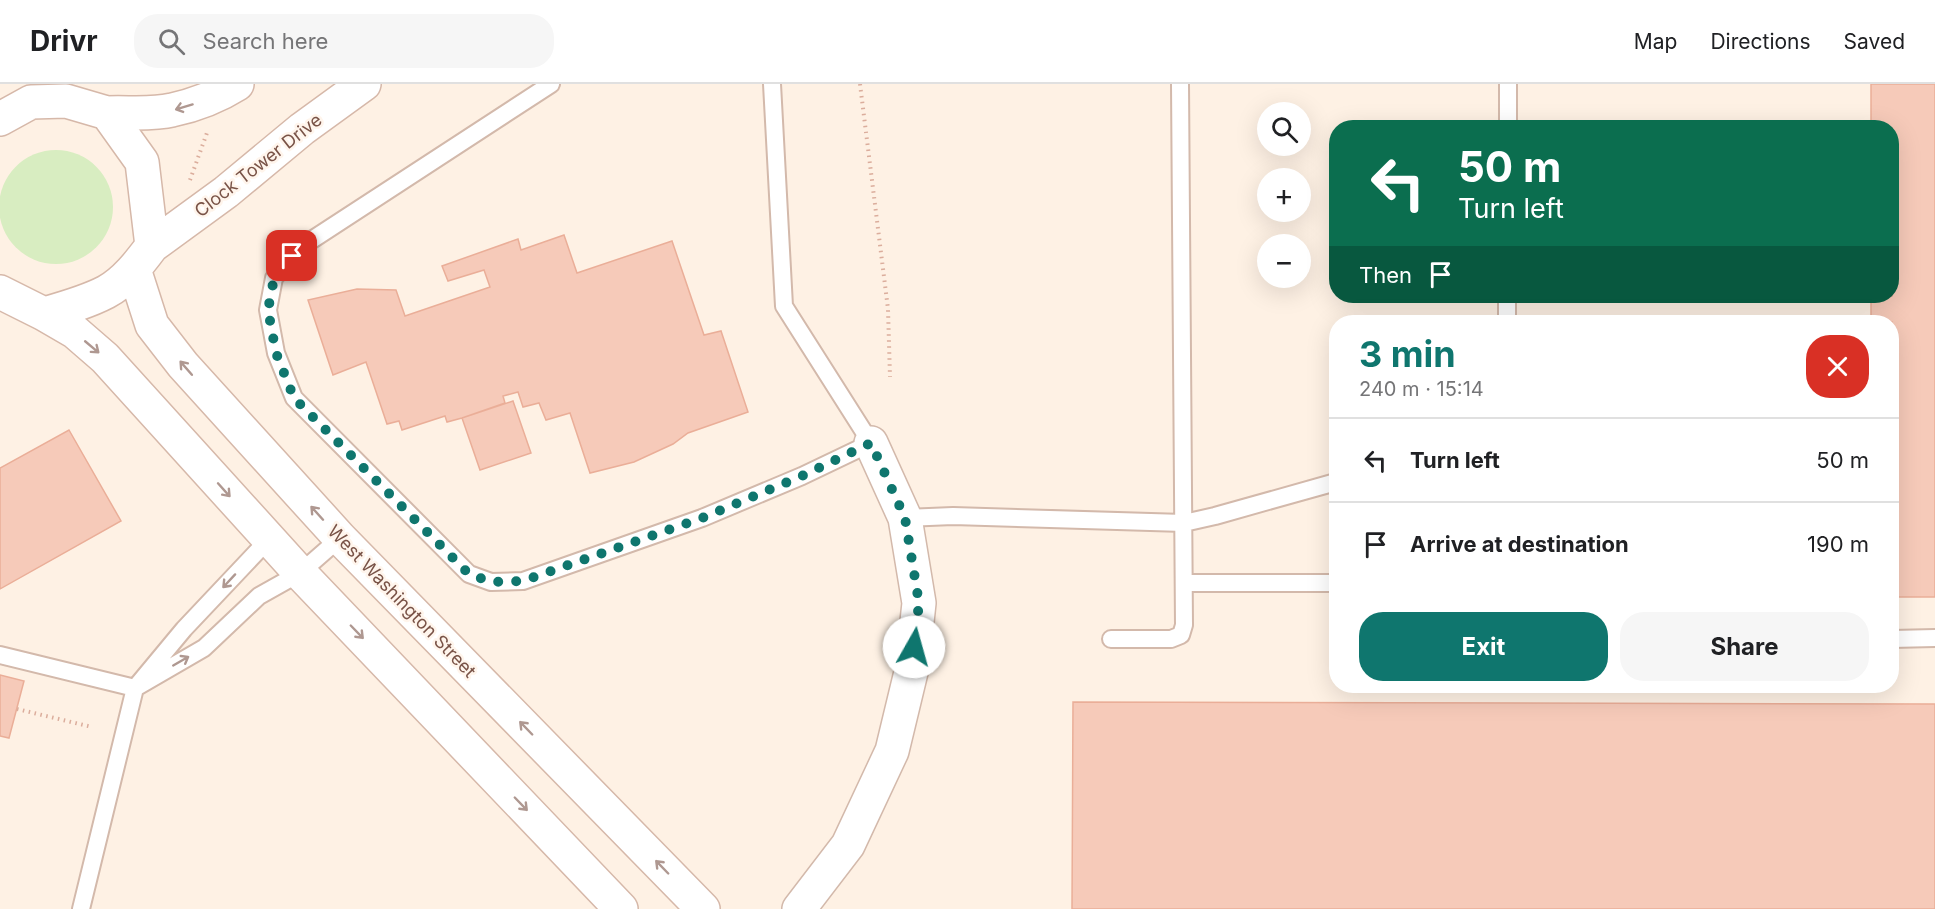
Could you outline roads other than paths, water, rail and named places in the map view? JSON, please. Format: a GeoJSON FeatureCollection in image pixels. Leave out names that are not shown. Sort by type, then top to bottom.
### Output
{"type":"FeatureCollection","features":[{"type":"Feature","properties":{"kind":"main road"},"geometry":{"type":"LineString","coordinates":[[0,118],[31,102],[59,93],[107,113],[171,111],[201,102],[237,84]]}},
{"type":"Feature","properties":{"kind":"main road","name":"Clock Tower Drive"},"geometry":{"type":"LineString","coordinates":[[44,314],[108,292],[143,258],[302,129],[364,84]]}},
{"type":"Feature","properties":{"kind":"main road","name":"West Washington Street"},"geometry":{"type":"LineString","coordinates":[[107,113],[141,162],[143,258],[152,325],[183,365],[339,538],[703,909]]}},
{"type":"Feature","properties":{"kind":"main road"},"geometry":{"type":"LineString","coordinates":[[0,292],[75,332],[105,358],[300,573],[621,909]]}},
{"type":"Feature","properties":{"kind":"main road"},"geometry":{"type":"LineString","coordinates":[[799,909],[848,845],[892,751],[912,668],[919,603],[905,518],[871,443]]}},
{"type":"Feature","properties":{"kind":"lane"},"geometry":{"type":"LineString","coordinates":[[551,84],[301,247],[274,278],[268,310],[276,353],[294,398],[469,574],[491,582],[523,581],[702,518],[802,476],[871,443],[784,306],[772,84]]}},
{"type":"Feature","properties":{"kind":"lane"},"geometry":{"type":"LineString","coordinates":[[1111,639],[1171,639],[1181,635],[1184,625],[1180,84]]}},
{"type":"Feature","properties":{"kind":"lane"},"geometry":{"type":"LineString","coordinates":[[1508,84],[1508,120]]}},
{"type":"Feature","properties":{"kind":"lane"},"geometry":{"type":"LineString","coordinates":[[905,518],[952,516],[1184,523],[1329,484]]}},
{"type":"Feature","properties":{"kind":"lane"},"geometry":{"type":"LineString","coordinates":[[0,656],[135,688],[204,648],[259,596],[300,573],[339,538]]}},
{"type":"Feature","properties":{"kind":"lane"},"geometry":{"type":"LineString","coordinates":[[81,909],[135,688],[184,629],[269,539]]}},
{"type":"Feature","properties":{"kind":"lane"},"geometry":{"type":"LineString","coordinates":[[1184,583],[1329,583]]}},
{"type":"Feature","properties":{"kind":"lane"},"geometry":{"type":"LineString","coordinates":[[1899,639],[1935,638]]}}]}
